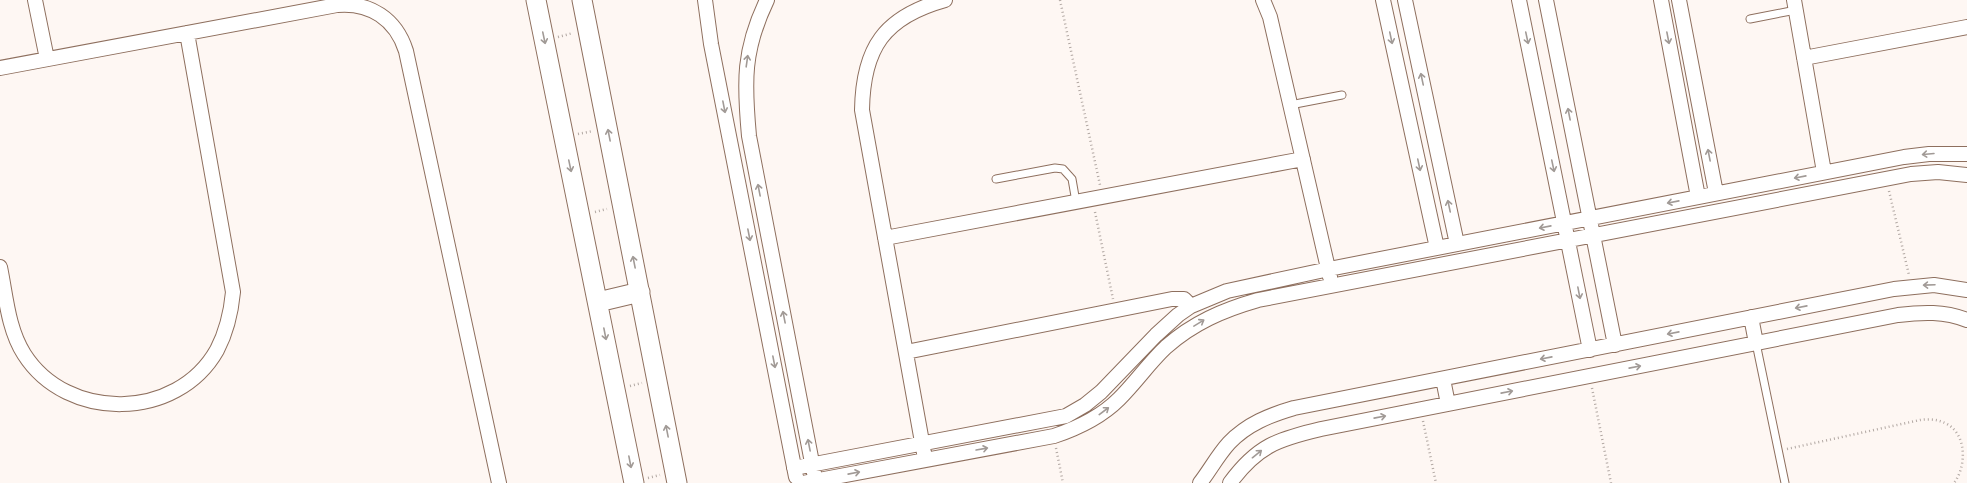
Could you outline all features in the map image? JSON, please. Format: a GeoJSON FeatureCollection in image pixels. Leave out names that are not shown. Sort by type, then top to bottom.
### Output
{"type":"FeatureCollection","features":[{"type":"Feature","properties":{"kind":"street"},"geometry":{"type":"LineString","coordinates":[[35,0],[47,59]]}},
{"type":"Feature","properties":{"kind":"street"},"geometry":{"type":"LineString","coordinates":[[536,0],[634,482]]}},
{"type":"Feature","properties":{"kind":"street"},"geometry":{"type":"LineString","coordinates":[[582,0],[676,478]]}},
{"type":"Feature","properties":{"kind":"street"},"geometry":{"type":"LineString","coordinates":[[705,0],[711,44],[797,483]]}},
{"type":"Feature","properties":{"kind":"street"},"geometry":{"type":"LineString","coordinates":[[767,0],[749,48],[745,79],[749,136],[813,464],[812,482],[925,459],[1054,436],[1089,422],[1119,399],[1166,347],[1188,330],[1208,318],[1258,300],[1886,178],[1938,172],[1967,175]]}},
{"type":"Feature","properties":{"kind":"street"},"geometry":{"type":"LineString","coordinates":[[925,459],[862,110],[862,90],[866,67],[875,47],[889,28],[907,14],[927,5],[945,0]]}},
{"type":"Feature","properties":{"kind":"street"},"geometry":{"type":"LineString","coordinates":[[1262,0],[1270,18],[1332,286]]}},
{"type":"Feature","properties":{"kind":"street"},"geometry":{"type":"LineString","coordinates":[[1383,0],[1437,248]]}},
{"type":"Feature","properties":{"kind":"street"},"geometry":{"type":"LineString","coordinates":[[1405,0],[1457,244]]}},
{"type":"Feature","properties":{"kind":"street"},"geometry":{"type":"LineString","coordinates":[[1519,0],[1590,350]]}},
{"type":"Feature","properties":{"kind":"street"},"geometry":{"type":"LineString","coordinates":[[1546,0],[1615,345]]}},
{"type":"Feature","properties":{"kind":"street"},"geometry":{"type":"LineString","coordinates":[[1660,0],[1698,197]]}},
{"type":"Feature","properties":{"kind":"street"},"geometry":{"type":"LineString","coordinates":[[1679,0],[1716,193]]}},
{"type":"Feature","properties":{"kind":"street"},"geometry":{"type":"LineString","coordinates":[[0,68],[347,4],[368,8],[377,12],[392,25],[398,33],[406,51],[499,483]]}},
{"type":"Feature","properties":{"kind":"street"},"geometry":{"type":"LineString","coordinates":[[1795,5],[1824,172]]}},
{"type":"Feature","properties":{"kind":"street"},"geometry":{"type":"LineString","coordinates":[[1804,58],[1967,27]]}},
{"type":"Feature","properties":{"kind":"street"},"geometry":{"type":"LineString","coordinates":[[0,267],[14,337],[24,355],[37,371],[53,384],[71,395],[90,402],[111,405],[131,405],[152,401],[171,393],[189,382],[204,368],[216,351],[225,332],[231,313],[233,292],[187,33]]}},
{"type":"Feature","properties":{"kind":"street"},"geometry":{"type":"LineString","coordinates":[[794,468],[1066,416],[1085,405],[1101,392],[1156,335],[1191,306],[1228,291],[1329,269],[1824,172],[1929,154],[1967,154]]}},
{"type":"Feature","properties":{"kind":"street"},"geometry":{"type":"LineString","coordinates":[[885,238],[1303,159]]}},
{"type":"Feature","properties":{"kind":"street"},"geometry":{"type":"LineString","coordinates":[[1200,483],[1230,442],[1260,420],[1294,408],[1911,286],[1934,285],[1967,290]]}},
{"type":"Feature","properties":{"kind":"street"},"geometry":{"type":"LineString","coordinates":[[598,302],[640,292]]}},
{"type":"Feature","properties":{"kind":"street"},"geometry":{"type":"LineString","coordinates":[[906,352],[1178,298],[1184,299],[1191,306]]}},
{"type":"Feature","properties":{"kind":"street"},"geometry":{"type":"LineString","coordinates":[[1230,483],[1239,471],[1256,454],[1276,441],[1321,429],[1756,343],[1919,313],[1940,313],[1967,320]]}},
{"type":"Feature","properties":{"kind":"street"},"geometry":{"type":"LineString","coordinates":[[1751,317],[1756,343]]}},
{"type":"Feature","properties":{"kind":"street"},"geometry":{"type":"LineString","coordinates":[[1443,379],[1448,404]]}},
{"type":"Feature","properties":{"kind":"lane"},"geometry":{"type":"LineString","coordinates":[[1750,19],[1795,5]]}},
{"type":"Feature","properties":{"kind":"lane"},"geometry":{"type":"LineString","coordinates":[[1290,105],[1342,95]]}},
{"type":"Feature","properties":{"kind":"lane"},"geometry":{"type":"LineString","coordinates":[[996,179],[1055,168],[1063,169],[1072,179],[1076,202]]}},
{"type":"Feature","properties":{"kind":"lane"},"geometry":{"type":"LineString","coordinates":[[1756,343],[1785,483]]}},
{"type":"Feature","properties":{"kind":"path"},"geometry":{"type":"LineString","coordinates":[[1060,0],[1098,198],[1115,311]]}},
{"type":"Feature","properties":{"kind":"path"},"geometry":{"type":"LineString","coordinates":[[544,40],[588,30]]}},
{"type":"Feature","properties":{"kind":"path"},"geometry":{"type":"LineString","coordinates":[[564,137],[608,127]]}},
{"type":"Feature","properties":{"kind":"path"},"geometry":{"type":"LineString","coordinates":[[1886,178],[1911,286]]}},
{"type":"Feature","properties":{"kind":"path"},"geometry":{"type":"LineString","coordinates":[[581,216],[623,205]]}},
{"type":"Feature","properties":{"kind":"path"},"geometry":{"type":"LineString","coordinates":[[1589,376],[1611,483]]}},
{"type":"Feature","properties":{"kind":"path"},"geometry":{"type":"LineString","coordinates":[[615,389],[657,379]]}},
{"type":"Feature","properties":{"kind":"path"},"geometry":{"type":"LineString","coordinates":[[1421,409],[1436,483]]}},
{"type":"Feature","properties":{"kind":"path"},"geometry":{"type":"LineString","coordinates":[[1778,450],[1920,420],[1937,420],[1945,423],[1958,434],[1965,449],[1965,466],[1962,473],[1954,483]]}},
{"type":"Feature","properties":{"kind":"path"},"geometry":{"type":"LineString","coordinates":[[1054,436],[1063,483]]}},
{"type":"Feature","properties":{"kind":"path"},"geometry":{"type":"LineString","coordinates":[[634,482],[676,478]]}}]}
